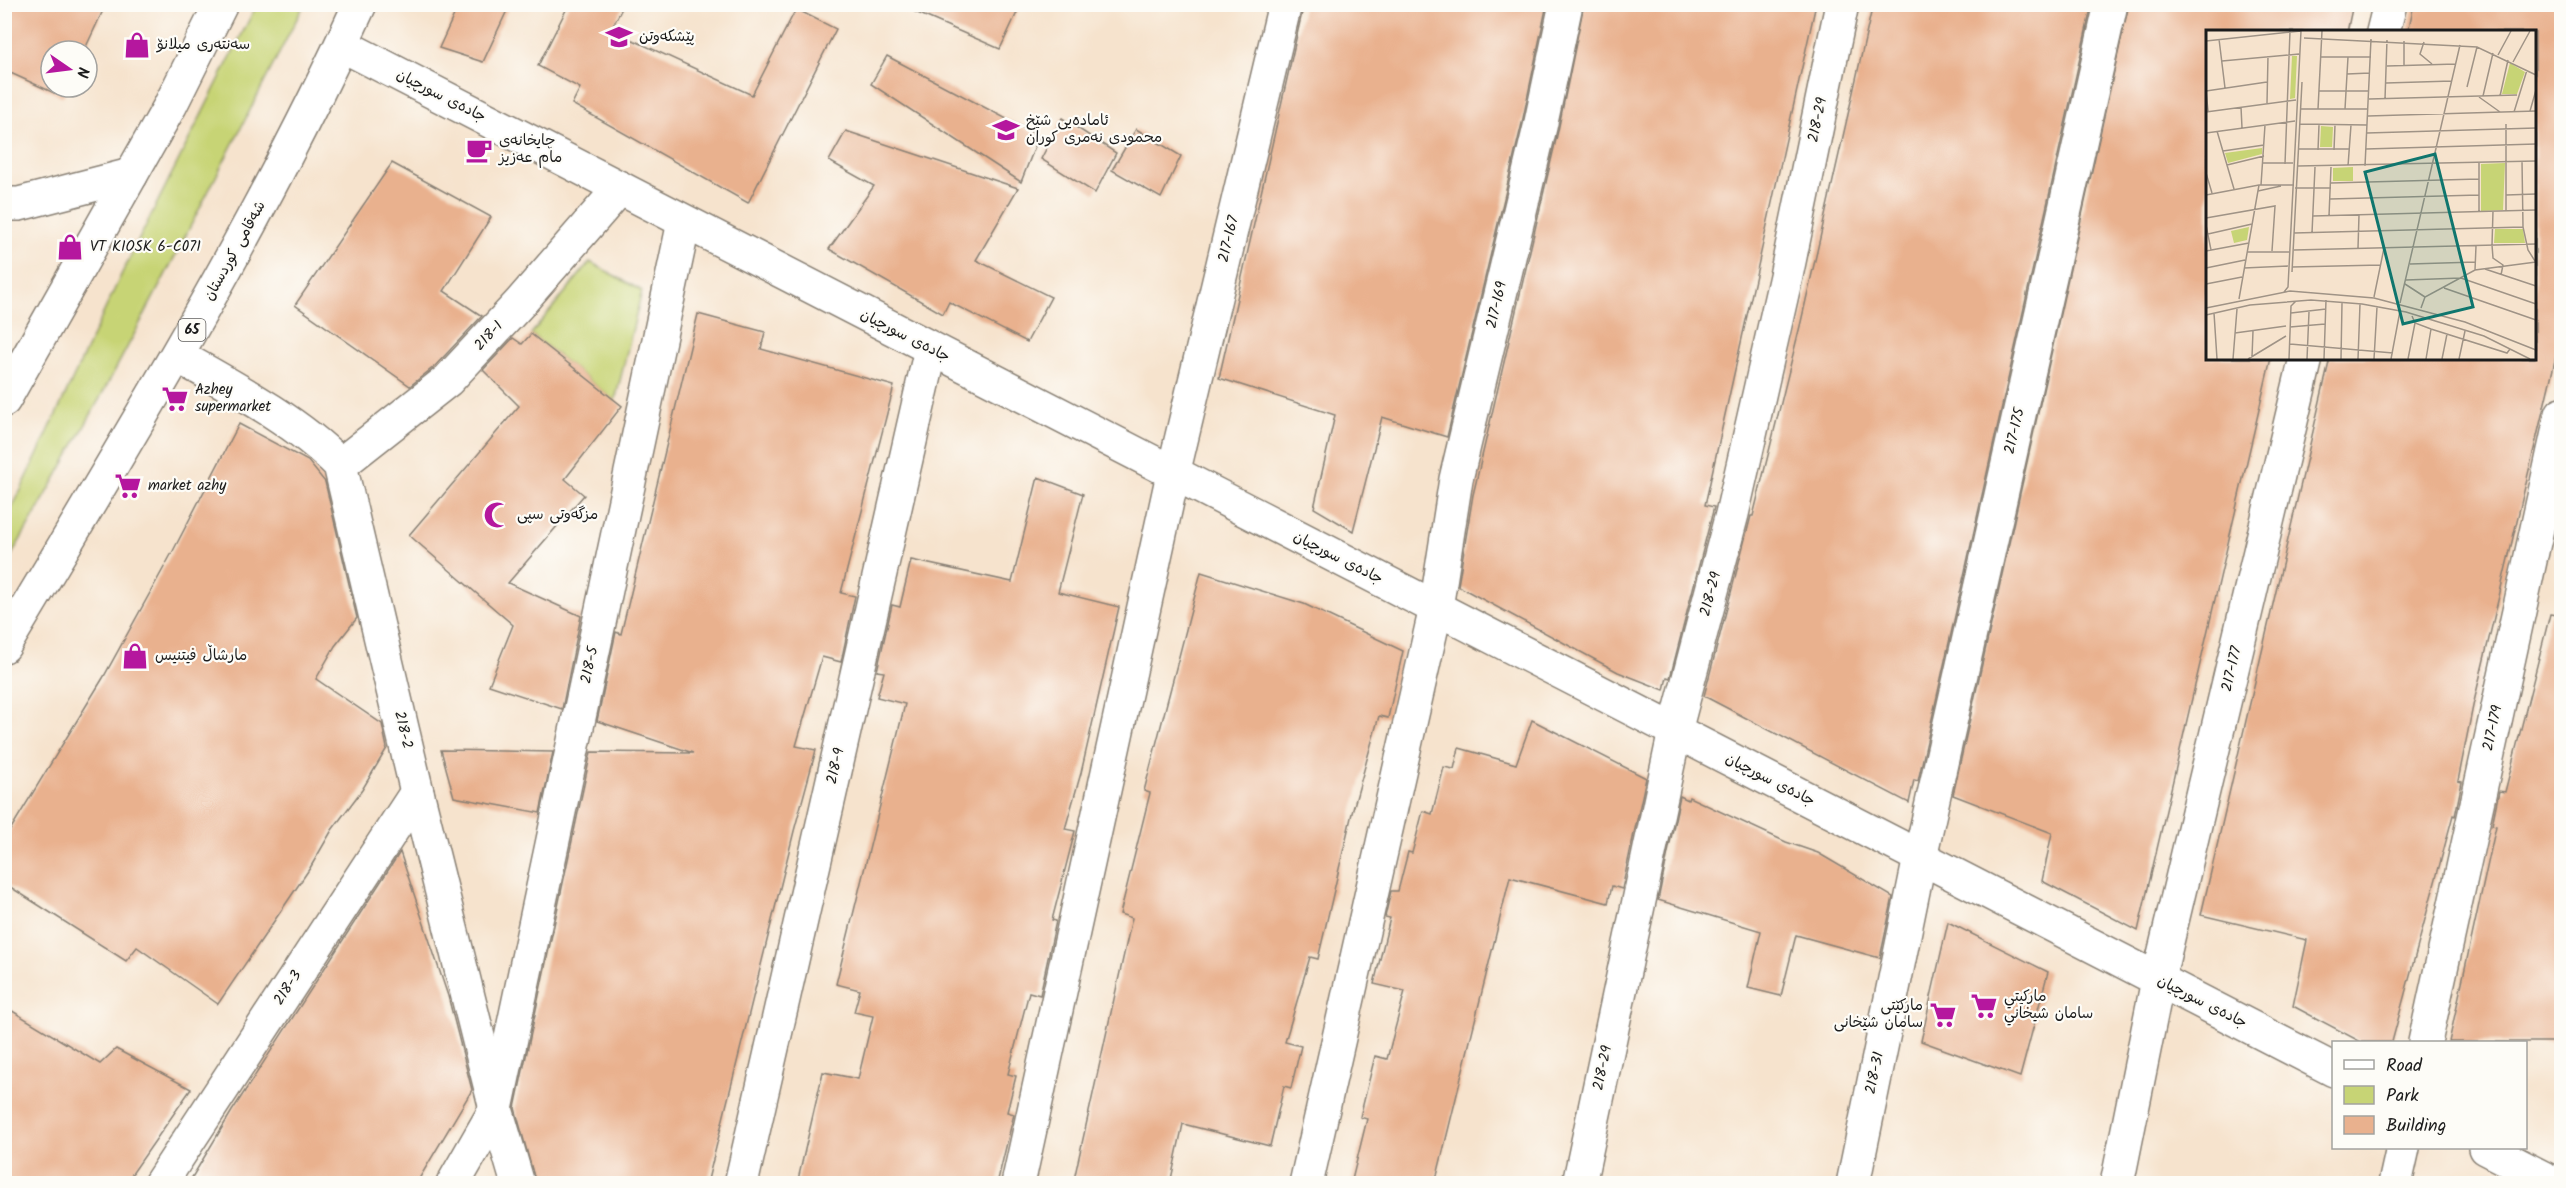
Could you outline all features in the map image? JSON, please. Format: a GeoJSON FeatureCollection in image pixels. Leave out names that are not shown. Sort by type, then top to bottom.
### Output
{"type":"FeatureCollection","features":[{"type":"Feature","properties":{"kind":"main road"},"geometry":{"type":"LineString","coordinates":[[4,400],[170,106],[220,4]]}},
{"type":"Feature","properties":{"kind":"main road","name":"شەقامی کوردستان"},"geometry":{"type":"LineString","coordinates":[[4,646],[178,356],[282,165],[360,4]]}},
{"type":"Feature","properties":{"kind":"main road","name":"217-169"},"geometry":{"type":"LineString","coordinates":[[1306,1184],[1436,608],[1456,479],[1540,127],[1566,4]]}},
{"type":"Feature","properties":{"kind":"main road","name":"218-29"},"geometry":{"type":"LineString","coordinates":[[1579,1184],[1675,731],[1732,514],[1786,276],[1842,4]]}},
{"type":"Feature","properties":{"kind":"main road","name":"217-175"},"geometry":{"type":"LineString","coordinates":[[1920,857],[2111,4]]}},
{"type":"Feature","properties":{"kind":"main road"},"geometry":{"type":"LineString","coordinates":[[2384,30],[2390,4]]}},
{"type":"Feature","properties":{"kind":"main road","name":"217-167"},"geometry":{"type":"LineString","coordinates":[[1018,1184],[1277,8]]}},
{"type":"Feature","properties":{"kind":"main road","name":"جادەی سورچیان"},"geometry":{"type":"LineString","coordinates":[[342,45],[2332,1069]]}},
{"type":"Feature","properties":{"kind":"main road"},"geometry":{"type":"LineString","coordinates":[[4,204],[19,204],[131,175]]}},
{"type":"Feature","properties":{"kind":"main road","name":"218-1"},"geometry":{"type":"LineString","coordinates":[[340,465],[448,380],[519,304],[620,188]]}},
{"type":"Feature","properties":{"kind":"main road","name":"218-5"},"geometry":{"type":"LineString","coordinates":[[496,1109],[684,222]]}},
{"type":"Feature","properties":{"kind":"main road","name":"218-9"},"geometry":{"type":"LineString","coordinates":[[741,1184],[931,349]]}},
{"type":"Feature","properties":{"kind":"main road"},"geometry":{"type":"LineString","coordinates":[[178,356],[227,383],[321,446],[340,465]]}},
{"type":"Feature","properties":{"kind":"main road","name":"217-177"},"geometry":{"type":"LineString","coordinates":[[2117,1184],[2158,980],[2306,360]]}},
{"type":"Feature","properties":{"kind":"main road","name":"217-179"},"geometry":{"type":"LineString","coordinates":[[2426,1041],[2562,414]]}},
{"type":"Feature","properties":{"kind":"main road","name":"218-2"},"geometry":{"type":"LineString","coordinates":[[340,465],[417,792],[496,1109],[518,1184]]}},
{"type":"Feature","properties":{"kind":"main road","name":"218-3"},"geometry":{"type":"LineString","coordinates":[[160,1184],[417,792]]}},
{"type":"Feature","properties":{"kind":"main road","name":"218-31"},"geometry":{"type":"LineString","coordinates":[[1853,1184],[1920,857]]}},
{"type":"Feature","properties":{"kind":"main road"},"geometry":{"type":"LineString","coordinates":[[453,1184],[496,1109]]}},
{"type":"Feature","properties":{"kind":"main road"},"geometry":{"type":"LineString","coordinates":[[2395,1184],[2403,1149]]}},
{"type":"Feature","properties":{"kind":"main road"},"geometry":{"type":"LineString","coordinates":[[2487,1149],[2555,1184]]}},
{"type":"Feature","properties":{"kind":"green space"},"geometry":{"type":"Polygon","coordinates":[[[257,4],[304,5],[84,428],[5,566],[5,522],[122,273],[257,4]]]}},
{"type":"Feature","properties":{"kind":"green space"},"geometry":{"type":"Polygon","coordinates":[[[590,262],[642,291],[615,401],[531,334],[590,262]]]}},
{"type":"Feature","properties":{"kind":"building"},"geometry":{"type":"Polygon","coordinates":[[[4,4],[106,4],[90,39],[39,39],[39,86],[4,70],[4,4]]]}},
{"type":"Feature","properties":{"kind":"building"},"geometry":{"type":"Polygon","coordinates":[[[459,4],[510,4],[483,62],[439,48],[459,4]]]}},
{"type":"Feature","properties":{"kind":"building"},"geometry":{"type":"Polygon","coordinates":[[[569,4],[624,4],[611,30],[752,95],[796,9],[836,29],[748,203],[572,104],[580,88],[538,66],[569,4]]]}},
{"type":"Feature","properties":{"kind":"building"},"geometry":{"type":"Polygon","coordinates":[[[897,4],[1021,4],[1000,49],[897,4]]]}},
{"type":"Feature","properties":{"kind":"building"},"geometry":{"type":"Polygon","coordinates":[[[1304,4],[1547,4],[1522,123],[1447,437],[1382,417],[1353,531],[1314,508],[1335,415],[1219,378],[1304,4]]]}},
{"type":"Feature","properties":{"kind":"building"},"geometry":{"type":"Polygon","coordinates":[[[1584,4],[1816,4],[1705,505],[1714,507],[1670,678],[1667,677],[1664,690],[1618,672],[1458,586],[1473,495],[1558,131],[1584,4]]]}},
{"type":"Feature","properties":{"kind":"building"},"geometry":{"type":"Polygon","coordinates":[[[1873,4],[2092,4],[1918,781],[1914,780],[1909,803],[1704,696],[1751,516],[1753,516],[1801,322],[1873,4]]]}},
{"type":"Feature","properties":{"kind":"building"},"geometry":{"type":"Polygon","coordinates":[[[2129,4],[2353,4],[2347,30],[2206,30],[2206,360],[2271,360],[2138,931],[2042,881],[2052,833],[1953,795],[2129,4]]]}},
{"type":"Feature","properties":{"kind":"building"},"geometry":{"type":"Polygon","coordinates":[[[2414,4],[2562,4],[2562,331],[2473,706],[2458,781],[2462,782],[2455,816],[2453,815],[2392,1041],[2359,1041],[2293,1006],[2307,940],[2201,915],[2330,360],[2536,360],[2536,30],[2408,30],[2414,4]]]}},
{"type":"Feature","properties":{"kind":"building"},"geometry":{"type":"Polygon","coordinates":[[[887,56],[1039,136],[1021,182],[871,84],[887,56]]]}},
{"type":"Feature","properties":{"kind":"building"},"geometry":{"type":"Polygon","coordinates":[[[1062,118],[1116,153],[1095,193],[1041,159],[1062,118]]]}},
{"type":"Feature","properties":{"kind":"building"},"geometry":{"type":"Polygon","coordinates":[[[1136,129],[1181,156],[1161,198],[1112,170],[1136,129]]]}},
{"type":"Feature","properties":{"kind":"building"},"geometry":{"type":"Polygon","coordinates":[[[846,131],[1018,188],[976,260],[1051,297],[1027,342],[949,302],[943,314],[829,249],[874,186],[829,161],[846,131]]]}},
{"type":"Feature","properties":{"kind":"building"},"geometry":{"type":"Polygon","coordinates":[[[392,163],[491,217],[444,291],[482,316],[435,366],[410,386],[295,305],[392,163]]]}},
{"type":"Feature","properties":{"kind":"building"},"geometry":{"type":"Polygon","coordinates":[[[698,314],[765,332],[761,349],[894,386],[841,593],[855,596],[841,662],[822,657],[796,746],[816,750],[707,1184],[536,1184],[515,1108],[591,752],[693,753],[597,721],[616,632],[621,634],[698,314]]]}},
{"type":"Feature","properties":{"kind":"building"},"geometry":{"type":"Polygon","coordinates":[[[531,334],[622,406],[565,479],[584,495],[508,583],[581,616],[562,709],[489,685],[513,625],[409,535],[519,406],[483,370],[513,338],[522,344],[531,334]]]}},
{"type":"Feature","properties":{"kind":"building"},"geometry":{"type":"Polygon","coordinates":[[[239,424],[308,461],[325,482],[357,618],[335,646],[316,679],[382,724],[387,748],[362,790],[332,830],[310,868],[218,1004],[137,947],[126,961],[4,883],[4,840],[103,678],[239,424]]]}},
{"type":"Feature","properties":{"kind":"building"},"geometry":{"type":"Polygon","coordinates":[[[1038,477],[1083,494],[1058,592],[1119,607],[1081,773],[1065,829],[1075,831],[1052,920],[1056,921],[1040,995],[1029,992],[1008,1074],[1016,1076],[1007,1112],[1014,1114],[997,1184],[797,1184],[823,1072],[858,1079],[873,1016],[854,1012],[860,990],[836,984],[905,704],[877,697],[884,672],[877,671],[892,605],[900,607],[911,560],[1012,582],[1038,477]]]}},
{"type":"Feature","properties":{"kind":"building"},"geometry":{"type":"Polygon","coordinates":[[[1201,572],[1304,604],[1403,651],[1388,718],[1379,716],[1352,813],[1318,959],[1310,957],[1285,1042],[1301,1046],[1291,1088],[1284,1086],[1270,1146],[1183,1124],[1170,1184],[1073,1184],[1132,918],[1120,914],[1150,793],[1144,791],[1201,572]]]}},
{"type":"Feature","properties":{"kind":"building"},"geometry":{"type":"Polygon","coordinates":[[[2550,614],[2562,616],[2562,1042],[2449,1041],[2496,826],[2492,825],[2499,791],[2505,792],[2550,614]]]}},
{"type":"Feature","properties":{"kind":"building"},"geometry":{"type":"Polygon","coordinates":[[[1532,720],[1646,778],[1622,889],[1612,886],[1608,903],[1510,877],[1435,1184],[1351,1184],[1367,1119],[1360,1117],[1375,1056],[1387,1059],[1405,991],[1374,984],[1390,918],[1385,917],[1391,891],[1398,891],[1408,852],[1412,853],[1423,811],[1432,814],[1444,767],[1454,769],[1459,748],[1516,764],[1532,720]]]}},
{"type":"Feature","properties":{"kind":"building"},"geometry":{"type":"Polygon","coordinates":[[[441,750],[553,752],[540,813],[454,797],[441,750]]]}},
{"type":"Feature","properties":{"kind":"building"},"geometry":{"type":"Polygon","coordinates":[[[1680,796],[1688,800],[1689,797],[1786,842],[1818,853],[1893,897],[1880,958],[1796,935],[1781,996],[1748,988],[1761,931],[1658,900],[1680,796]]]}},
{"type":"Feature","properties":{"kind":"building"},"geometry":{"type":"Polygon","coordinates":[[[400,852],[448,996],[472,1090],[416,1184],[188,1184],[232,1111],[400,852]]]}},
{"type":"Feature","properties":{"kind":"building","name":"ماركيتي سامان شيخاني"},"geometry":{"type":"Polygon","coordinates":[[[1948,922],[2048,972],[2020,1077],[1921,1041],[1948,922]]]}},
{"type":"Feature","properties":{"kind":"building"},"geometry":{"type":"Polygon","coordinates":[[[4,1006],[100,1064],[116,1049],[191,1089],[125,1184],[4,1184],[4,1006]]]}},
{"type":"Feature","properties":{"kind":"place","name":"پێشکەوتن"},"geometry":{"type":"Point","coordinates":[619,37]}},
{"type":"Feature","properties":{"kind":"place","name":"سەنتەری میلانۆ"},"geometry":{"type":"Point","coordinates":[137,45]}},
{"type":"Feature","properties":{"kind":"place","name":"ئامادەیی شێخ محمودی نەمری کوران"},"geometry":{"type":"Point","coordinates":[1006,130]}},
{"type":"Feature","properties":{"kind":"place","name":"چایخانەی مام عەزیز"},"geometry":{"type":"Point","coordinates":[479,150]}},
{"type":"Feature","properties":{"kind":"place","name":"VT KIOSK 6-C071"},"geometry":{"type":"Point","coordinates":[70,247]}},
{"type":"Feature","properties":{"kind":"place","name":"Azhey supermarket"},"geometry":{"type":"Point","coordinates":[175,399]}},
{"type":"Feature","properties":{"kind":"place","name":"market azhy"},"geometry":{"type":"Point","coordinates":[128,486]}},
{"type":"Feature","properties":{"kind":"place","name":"مزگەوتی سپی"},"geometry":{"type":"Point","coordinates":[497,515]}},
{"type":"Feature","properties":{"kind":"place","name":"مارشاڵ فیتنیس"},"geometry":{"type":"Point","coordinates":[135,656]}},
{"type":"Feature","properties":{"kind":"place","name":"ماركيتي سامان شيخاني"},"geometry":{"type":"Point","coordinates":[1984,1006]}},
{"type":"Feature","properties":{"kind":"place","name":"مارکێتی سامان شێخانی"},"geometry":{"type":"Point","coordinates":[1943,1015]}}]}
